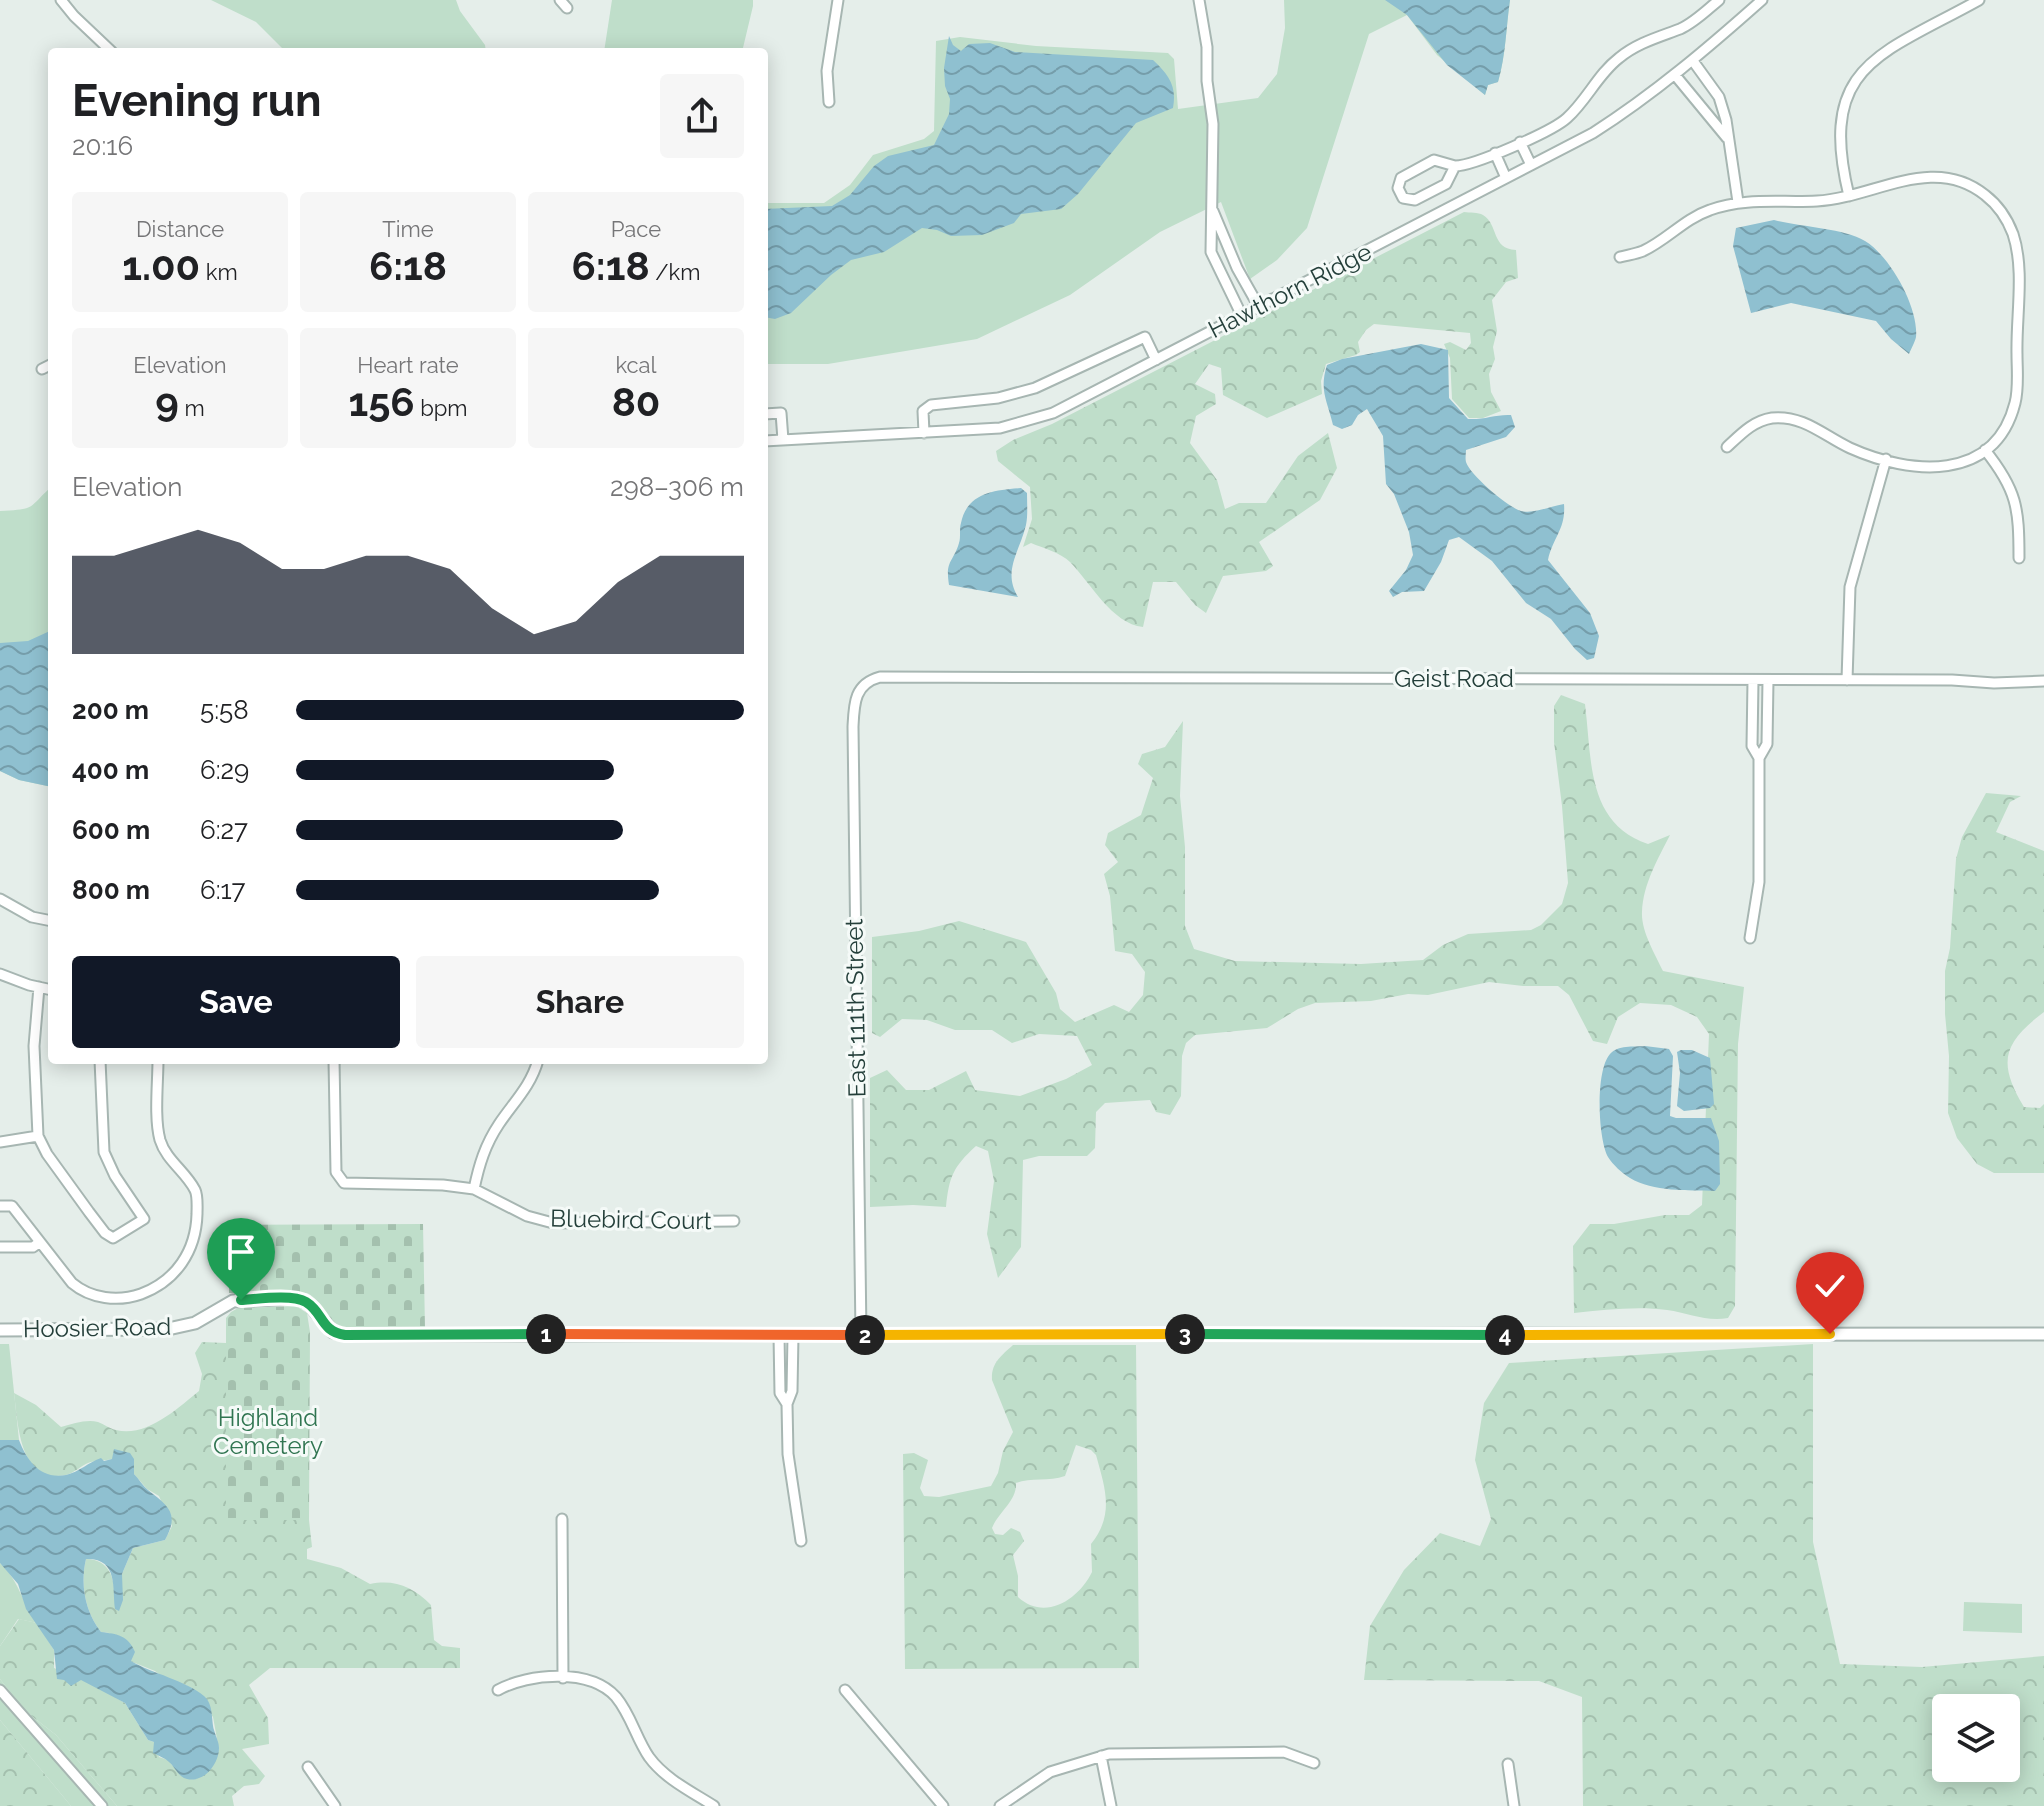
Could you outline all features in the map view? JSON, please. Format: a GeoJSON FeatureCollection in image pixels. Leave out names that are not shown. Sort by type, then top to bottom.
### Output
{"type":"FeatureCollection","features":[{"type":"Feature","properties":{"kind":"street"},"geometry":{"type":"LineString","coordinates":[[61,0],[107,48]]}},
{"type":"Feature","properties":{"kind":"street"},"geometry":{"type":"LineString","coordinates":[[829,102],[827,71],[838,0]]}},
{"type":"Feature","properties":{"kind":"street"},"geometry":{"type":"LineString","coordinates":[[1199,0],[1207,47],[1207,81],[1213,124],[1211,252],[1242,316]]}},
{"type":"Feature","properties":{"kind":"street"},"geometry":{"type":"LineString","coordinates":[[1455,166],[1446,184],[1415,200],[1403,198],[1399,192],[1399,183],[1405,174],[1431,161],[1463,166],[1565,120],[1607,69],[1631,49],[1682,28],[1719,0]]}},
{"type":"Feature","properties":{"kind":"street","name":"Hawthorn Ridge"},"geometry":{"type":"LineString","coordinates":[[768,441],[1000,428],[1028,422],[1083,399],[1593,133],[1625,113],[1693,61],[1762,0]]}},
{"type":"Feature","properties":{"kind":"street"},"geometry":{"type":"LineString","coordinates":[[1849,196],[1841,162],[1839,130],[1848,92],[1858,75],[1882,54],[1979,0]]}},
{"type":"Feature","properties":{"kind":"street"},"geometry":{"type":"LineString","coordinates":[[1693,61],[1719,97],[1738,202]]}},
{"type":"Feature","properties":{"kind":"street"},"geometry":{"type":"LineString","coordinates":[[1675,75],[1729,140]]}},
{"type":"Feature","properties":{"kind":"street"},"geometry":{"type":"LineString","coordinates":[[1520,142],[1531,165]]}},
{"type":"Feature","properties":{"kind":"street"},"geometry":{"type":"LineString","coordinates":[[1495,153],[1506,178]]}},
{"type":"Feature","properties":{"kind":"street"},"geometry":{"type":"LineString","coordinates":[[1620,257],[1642,252],[1695,216],[1738,202],[1817,201],[1923,177],[1948,177],[1972,185],[2004,214],[2017,251],[2016,400],[2004,429],[1985,450],[1966,461],[1942,468],[1919,468],[1849,447],[1806,423],[1786,418],[1758,422],[1727,447]]}},
{"type":"Feature","properties":{"kind":"street"},"geometry":{"type":"LineString","coordinates":[[1212,207],[1237,268],[1259,307]]}},
{"type":"Feature","properties":{"kind":"street"},"geometry":{"type":"LineString","coordinates":[[924,433],[923,411],[931,405],[989,400],[1035,388],[1145,337],[1156,360]]}},
{"type":"Feature","properties":{"kind":"street"},"geometry":{"type":"LineString","coordinates":[[768,414],[781,413],[783,440]]}},
{"type":"Feature","properties":{"kind":"street"},"geometry":{"type":"LineString","coordinates":[[1985,450],[2008,482],[2017,504],[2019,558]]}},
{"type":"Feature","properties":{"kind":"street"},"geometry":{"type":"LineString","coordinates":[[1847,680],[1850,587],[1886,459]]}},
{"type":"Feature","properties":{"kind":"street","name":"Geist Road"},"geometry":{"type":"LineString","coordinates":[[865,683],[880,677],[2044,681]]}},
{"type":"Feature","properties":{"kind":"street"},"geometry":{"type":"LineString","coordinates":[[1753,680],[1752,746],[1759,758]]}},
{"type":"Feature","properties":{"kind":"street"},"geometry":{"type":"LineString","coordinates":[[1750,938],[1759,882],[1759,758],[1767,744],[1768,680]]}},
{"type":"Feature","properties":{"kind":"street","name":"East 111th Street"},"geometry":{"type":"LineString","coordinates":[[861,1335],[853,727],[856,696],[865,683]]}},
{"type":"Feature","properties":{"kind":"street"},"geometry":{"type":"LineString","coordinates":[[0,899],[32,917],[48,920]]}},
{"type":"Feature","properties":{"kind":"street"},"geometry":{"type":"LineString","coordinates":[[0,974],[48,989]]}},
{"type":"Feature","properties":{"kind":"street"},"geometry":{"type":"LineString","coordinates":[[39,987],[34,1046],[38,1136],[47,1154],[105,1233],[113,1238],[144,1219],[115,1176],[104,1152],[100,1064]]}},
{"type":"Feature","properties":{"kind":"street"},"geometry":{"type":"LineString","coordinates":[[0,1206],[12,1206],[72,1283],[82,1291],[95,1296],[133,1297],[171,1276],[182,1265],[192,1246],[197,1203],[196,1190],[168,1155],[160,1139],[158,1064]]}},
{"type":"Feature","properties":{"kind":"street","name":"Bluebird Court"},"geometry":{"type":"LineString","coordinates":[[334,1064],[336,1172],[344,1183],[443,1185],[474,1189],[527,1216],[553,1223],[734,1221]]}},
{"type":"Feature","properties":{"kind":"street"},"geometry":{"type":"LineString","coordinates":[[474,1189],[480,1158],[534,1076],[537,1064]]}},
{"type":"Feature","properties":{"kind":"street"},"geometry":{"type":"LineString","coordinates":[[0,1142],[38,1136]]}},
{"type":"Feature","properties":{"kind":"street"},"geometry":{"type":"LineString","coordinates":[[0,1247],[33,1247],[40,1242]]}},
{"type":"Feature","properties":{"kind":"street","name":"Hoosier Road"},"geometry":{"type":"LineString","coordinates":[[0,1330],[168,1329],[195,1323],[233,1301],[294,1298],[308,1303],[333,1332],[345,1335],[2044,1334]]}},
{"type":"Feature","properties":{"kind":"street"},"geometry":{"type":"LineString","coordinates":[[779,1335],[780,1393],[787,1404]]}},
{"type":"Feature","properties":{"kind":"street"},"geometry":{"type":"LineString","coordinates":[[793,1335],[792,1391],[787,1404],[788,1454],[801,1541]]}},
{"type":"Feature","properties":{"kind":"street"},"geometry":{"type":"LineString","coordinates":[[562,1519],[563,1678]]}},
{"type":"Feature","properties":{"kind":"street"},"geometry":{"type":"LineString","coordinates":[[498,1690],[521,1679],[563,1678],[595,1683],[614,1695],[650,1758],[675,1781],[714,1806]]}},
{"type":"Feature","properties":{"kind":"street"},"geometry":{"type":"LineString","coordinates":[[0,1690],[102,1806]]}},
{"type":"Feature","properties":{"kind":"street"},"geometry":{"type":"LineString","coordinates":[[845,1690],[943,1806]]}},
{"type":"Feature","properties":{"kind":"street"},"geometry":{"type":"LineString","coordinates":[[1000,1806],[1050,1772],[1101,1756],[1136,1752],[1284,1752],[1314,1763]]}},
{"type":"Feature","properties":{"kind":"street"},"geometry":{"type":"LineString","coordinates":[[1101,1756],[1111,1806]]}},
{"type":"Feature","properties":{"kind":"street"},"geometry":{"type":"LineString","coordinates":[[1508,1764],[1514,1806]]}},
{"type":"Feature","properties":{"kind":"street"},"geometry":{"type":"LineString","coordinates":[[308,1767],[335,1806]]}},
{"type":"Feature","properties":{"kind":"green space"},"geometry":{"type":"Polygon","coordinates":[[[211,0],[456,0],[485,48],[282,48],[256,22],[211,0]]]}},
{"type":"Feature","properties":{"kind":"green space"},"geometry":{"type":"Polygon","coordinates":[[[612,0],[753,0],[743,48],[605,48],[612,0]]]}},
{"type":"Feature","properties":{"kind":"green space"},"geometry":{"type":"Polygon","coordinates":[[[1284,0],[1510,0],[1498,82],[1488,85],[1485,95],[1437,55],[1407,15],[1369,34],[1307,228],[1277,260],[1250,279],[1221,202],[1160,232],[1070,295],[977,339],[828,364],[768,364],[768,203],[824,203],[850,185],[873,155],[924,139],[934,131],[936,41],[960,37],[1036,46],[1168,53],[1174,59],[1178,109],[1258,98],[1277,74],[1285,28],[1284,0]]]}},
{"type":"Feature","properties":{"kind":"green space"},"geometry":{"type":"Polygon","coordinates":[[[1464,212],[1483,215],[1503,246],[1516,250],[1518,278],[1506,282],[1492,300],[1497,331],[1493,347],[1495,359],[1489,374],[1491,392],[1501,411],[1483,418],[1469,418],[1452,399],[1450,358],[1444,344],[1450,342],[1466,350],[1471,343],[1470,333],[1374,324],[1358,342],[1360,352],[1326,364],[1321,381],[1322,394],[1267,418],[1223,395],[1221,368],[1209,364],[1195,384],[1215,394],[1216,404],[1196,416],[1190,443],[1217,480],[1225,509],[1239,503],[1266,503],[1298,456],[1328,433],[1337,468],[1320,500],[1259,542],[1273,566],[1266,571],[1223,576],[1206,613],[1176,582],[1153,582],[1143,627],[1121,618],[1102,601],[1078,570],[1057,553],[1031,543],[1023,547],[1032,519],[1030,487],[998,461],[996,451],[1464,212]]]}},
{"type":"Feature","properties":{"kind":"green space"},"geometry":{"type":"Polygon","coordinates":[[[48,490],[48,786],[19,780],[0,771],[0,511],[30,506],[48,490]]]}},
{"type":"Feature","properties":{"kind":"green space"},"geometry":{"type":"Polygon","coordinates":[[[1561,695],[1585,704],[1596,787],[1613,821],[1628,834],[1648,844],[1670,835],[1648,882],[1642,912],[1646,935],[1663,971],[1744,987],[1738,1044],[1735,1306],[1728,1318],[1705,1318],[1644,1308],[1574,1313],[1573,1246],[1590,1224],[1689,1215],[1702,1205],[1709,1034],[1697,1017],[1671,1005],[1640,1003],[1618,1017],[1607,1044],[1593,1041],[1569,995],[1558,986],[1489,982],[1428,995],[1408,994],[1371,1001],[1315,1003],[1298,1009],[1267,1028],[1195,1035],[1186,1043],[1182,1056],[1181,1096],[1170,1115],[1156,1112],[1150,1100],[1105,1103],[1096,1112],[1095,1148],[1087,1156],[1039,1156],[1023,1160],[1021,1247],[998,1278],[987,1234],[994,1181],[988,1151],[976,1146],[962,1160],[951,1180],[946,1207],[870,1207],[870,1078],[887,1070],[906,1090],[929,1090],[966,1071],[975,1090],[1020,1096],[1066,1079],[1092,1065],[1077,1036],[1039,1034],[1012,1043],[992,1030],[955,1030],[927,1020],[902,1019],[880,1037],[872,1033],[872,937],[919,931],[959,921],[1026,942],[1056,993],[1060,1009],[1075,1022],[1114,1005],[1129,1012],[1143,995],[1145,972],[1132,954],[1115,951],[1110,896],[1104,874],[1118,862],[1105,845],[1108,833],[1141,815],[1153,778],[1138,764],[1142,754],[1165,747],[1183,721],[1180,796],[1185,847],[1185,926],[1194,949],[1235,961],[1361,964],[1423,960],[1443,945],[1468,934],[1531,930],[1541,925],[1562,904],[1568,883],[1554,742],[1554,706],[1561,695]]]}},
{"type":"Feature","properties":{"kind":"green space"},"geometry":{"type":"Polygon","coordinates":[[[1986,793],[2021,796],[2010,802],[1996,832],[2044,851],[2044,1012],[2030,1023],[2013,1044],[2008,1054],[2008,1065],[2010,1078],[2024,1107],[2040,1108],[2044,1104],[2044,1173],[1994,1173],[1977,1164],[1957,1138],[1948,1113],[1945,971],[1950,948],[1956,859],[1962,837],[1986,793]]]}},
{"type":"Feature","properties":{"kind":"green space"},"geometry":{"type":"Polygon","coordinates":[[[423,1224],[425,1328],[339,1329],[307,1293],[229,1293],[229,1225],[423,1224]]]}},
{"type":"Feature","properties":{"kind":"green space","name":"Highland Cemetery"},"geometry":{"type":"Polygon","coordinates":[[[296,1306],[307,1313],[310,1332],[309,1520],[226,1520],[226,1318],[238,1308],[296,1306]]]}},
{"type":"Feature","properties":{"kind":"green space"},"geometry":{"type":"Polygon","coordinates":[[[202,1342],[226,1343],[226,1520],[309,1520],[312,1547],[307,1549],[307,1559],[341,1568],[370,1584],[396,1584],[417,1593],[431,1605],[434,1640],[442,1646],[460,1648],[460,1668],[270,1668],[249,1685],[268,1718],[269,1744],[242,1749],[265,1776],[259,1784],[244,1786],[232,1796],[234,1806],[117,1806],[56,1735],[24,1710],[0,1679],[0,1646],[19,1619],[37,1623],[54,1650],[54,1668],[89,1682],[125,1703],[148,1740],[154,1742],[159,1757],[168,1760],[174,1767],[219,1750],[213,1717],[186,1685],[165,1679],[155,1671],[130,1661],[109,1633],[101,1632],[85,1597],[86,1559],[95,1560],[108,1569],[114,1584],[115,1609],[122,1574],[133,1548],[165,1540],[172,1526],[159,1496],[113,1459],[85,1464],[66,1475],[50,1476],[39,1471],[24,1449],[14,1393],[36,1405],[61,1427],[93,1421],[116,1430],[139,1430],[161,1420],[199,1391],[202,1374],[195,1353],[202,1342]]]}},
{"type":"Feature","properties":{"kind":"green space"},"geometry":{"type":"Polygon","coordinates":[[[0,1344],[9,1344],[19,1440],[0,1440],[0,1344]]]}},
{"type":"Feature","properties":{"kind":"green space"},"geometry":{"type":"Polygon","coordinates":[[[1813,1344],[1813,1542],[1840,1664],[1922,1667],[2044,1656],[2044,1806],[1583,1806],[1582,1697],[1539,1681],[1364,1680],[1370,1626],[1404,1570],[1440,1533],[1480,1546],[1491,1519],[1475,1460],[1484,1403],[1509,1363],[1813,1344]]]}},
{"type":"Feature","properties":{"kind":"green space"},"geometry":{"type":"Polygon","coordinates":[[[1013,1345],[1136,1345],[1139,1668],[905,1669],[903,1454],[914,1453],[928,1460],[920,1488],[924,1496],[939,1497],[991,1486],[1013,1432],[992,1374],[995,1364],[1013,1345]],[[1076,1445],[1065,1476],[1016,1483],[1011,1501],[992,1528],[995,1534],[1003,1535],[1011,1528],[1020,1532],[1024,1541],[1013,1555],[1018,1576],[1018,1597],[1028,1604],[1050,1607],[1060,1604],[1079,1591],[1092,1572],[1091,1544],[1103,1522],[1106,1501],[1096,1455],[1076,1445]]]}},
{"type":"Feature","properties":{"kind":"green space"},"geometry":{"type":"Polygon","coordinates":[[[0,1563],[12,1577],[37,1623],[18,1619],[0,1646],[0,1563]]]}},
{"type":"Feature","properties":{"kind":"green space"},"geometry":{"type":"Polygon","coordinates":[[[1964,1602],[2022,1604],[2022,1633],[1963,1631],[1964,1602]]]}},
{"type":"Feature","properties":{"kind":"green space"},"geometry":{"type":"Polygon","coordinates":[[[0,1679],[24,1710],[56,1735],[117,1806],[71,1806],[0,1720],[0,1679]]]}},
{"type":"Feature","properties":{"kind":"green space"},"geometry":{"type":"Polygon","coordinates":[[[0,1720],[71,1806],[0,1806],[0,1720]]]}},
{"type":"Feature","properties":{"kind":"water"},"geometry":{"type":"Polygon","coordinates":[[[1385,0],[1510,0],[1498,82],[1488,85],[1485,95],[1447,65],[1407,15],[1385,0]]]}},
{"type":"Feature","properties":{"kind":"water"},"geometry":{"type":"Polygon","coordinates":[[[949,36],[953,45],[961,51],[969,44],[990,43],[1015,52],[1153,60],[1170,81],[1174,93],[1173,108],[1136,123],[1078,194],[1061,209],[1021,214],[1014,223],[982,235],[951,236],[922,228],[884,252],[851,260],[791,313],[775,319],[768,318],[768,209],[832,206],[850,195],[874,166],[888,156],[934,145],[949,114],[950,99],[945,86],[944,68],[949,36]]]}},
{"type":"Feature","properties":{"kind":"water"},"geometry":{"type":"Polygon","coordinates":[[[1774,220],[1845,233],[1874,248],[1893,270],[1913,312],[1916,337],[1909,354],[1876,321],[1791,303],[1751,313],[1733,246],[1736,228],[1774,220]]]}},
{"type":"Feature","properties":{"kind":"water"},"geometry":{"type":"Polygon","coordinates":[[[1421,344],[1448,350],[1449,398],[1468,419],[1511,415],[1515,427],[1506,437],[1466,450],[1466,462],[1475,475],[1499,498],[1521,511],[1537,511],[1564,504],[1561,527],[1548,560],[1590,613],[1599,636],[1594,658],[1587,660],[1551,619],[1526,603],[1492,561],[1459,537],[1449,540],[1441,562],[1424,591],[1402,592],[1393,597],[1389,591],[1406,570],[1413,555],[1409,532],[1394,494],[1386,484],[1383,436],[1367,409],[1358,415],[1352,425],[1342,429],[1333,425],[1324,381],[1327,365],[1342,359],[1421,344]]]}},
{"type":"Feature","properties":{"kind":"water"},"geometry":{"type":"Polygon","coordinates":[[[1021,488],[1027,493],[1026,525],[1012,570],[1018,597],[949,585],[949,566],[969,505],[992,492],[1021,488]]]}},
{"type":"Feature","properties":{"kind":"water"},"geometry":{"type":"Polygon","coordinates":[[[48,632],[48,786],[19,780],[0,771],[0,643],[28,641],[48,632]]]}},
{"type":"Feature","properties":{"kind":"water"},"geometry":{"type":"Polygon","coordinates":[[[1645,1046],[1669,1049],[1673,1056],[1670,1116],[1711,1118],[1719,1141],[1720,1184],[1715,1191],[1671,1189],[1639,1183],[1608,1157],[1602,1136],[1600,1105],[1605,1063],[1617,1049],[1645,1046]]]}},
{"type":"Feature","properties":{"kind":"water"},"geometry":{"type":"Polygon","coordinates":[[[1692,1050],[1710,1058],[1714,1104],[1710,1108],[1684,1111],[1677,1106],[1680,1073],[1677,1052],[1692,1050]]]}},
{"type":"Feature","properties":{"kind":"water"},"geometry":{"type":"Polygon","coordinates":[[[0,1440],[19,1440],[36,1467],[57,1476],[71,1474],[101,1458],[104,1461],[112,1459],[114,1449],[130,1453],[134,1459],[134,1474],[170,1511],[171,1523],[165,1540],[133,1548],[122,1574],[123,1600],[119,1611],[115,1609],[112,1576],[104,1564],[86,1559],[84,1588],[88,1607],[101,1632],[117,1635],[129,1642],[135,1652],[131,1661],[188,1686],[207,1700],[219,1748],[213,1766],[205,1775],[184,1778],[167,1761],[153,1753],[154,1742],[148,1740],[125,1703],[81,1680],[71,1686],[57,1679],[54,1650],[26,1609],[18,1584],[0,1563],[0,1440]]]}},
{"type":"Feature","properties":{"kind":"route"},"geometry":{"type":"LineString","coordinates":[[241,1300],[302,1300],[308,1303],[328,1329],[345,1335],[1830,1334]]}}]}
